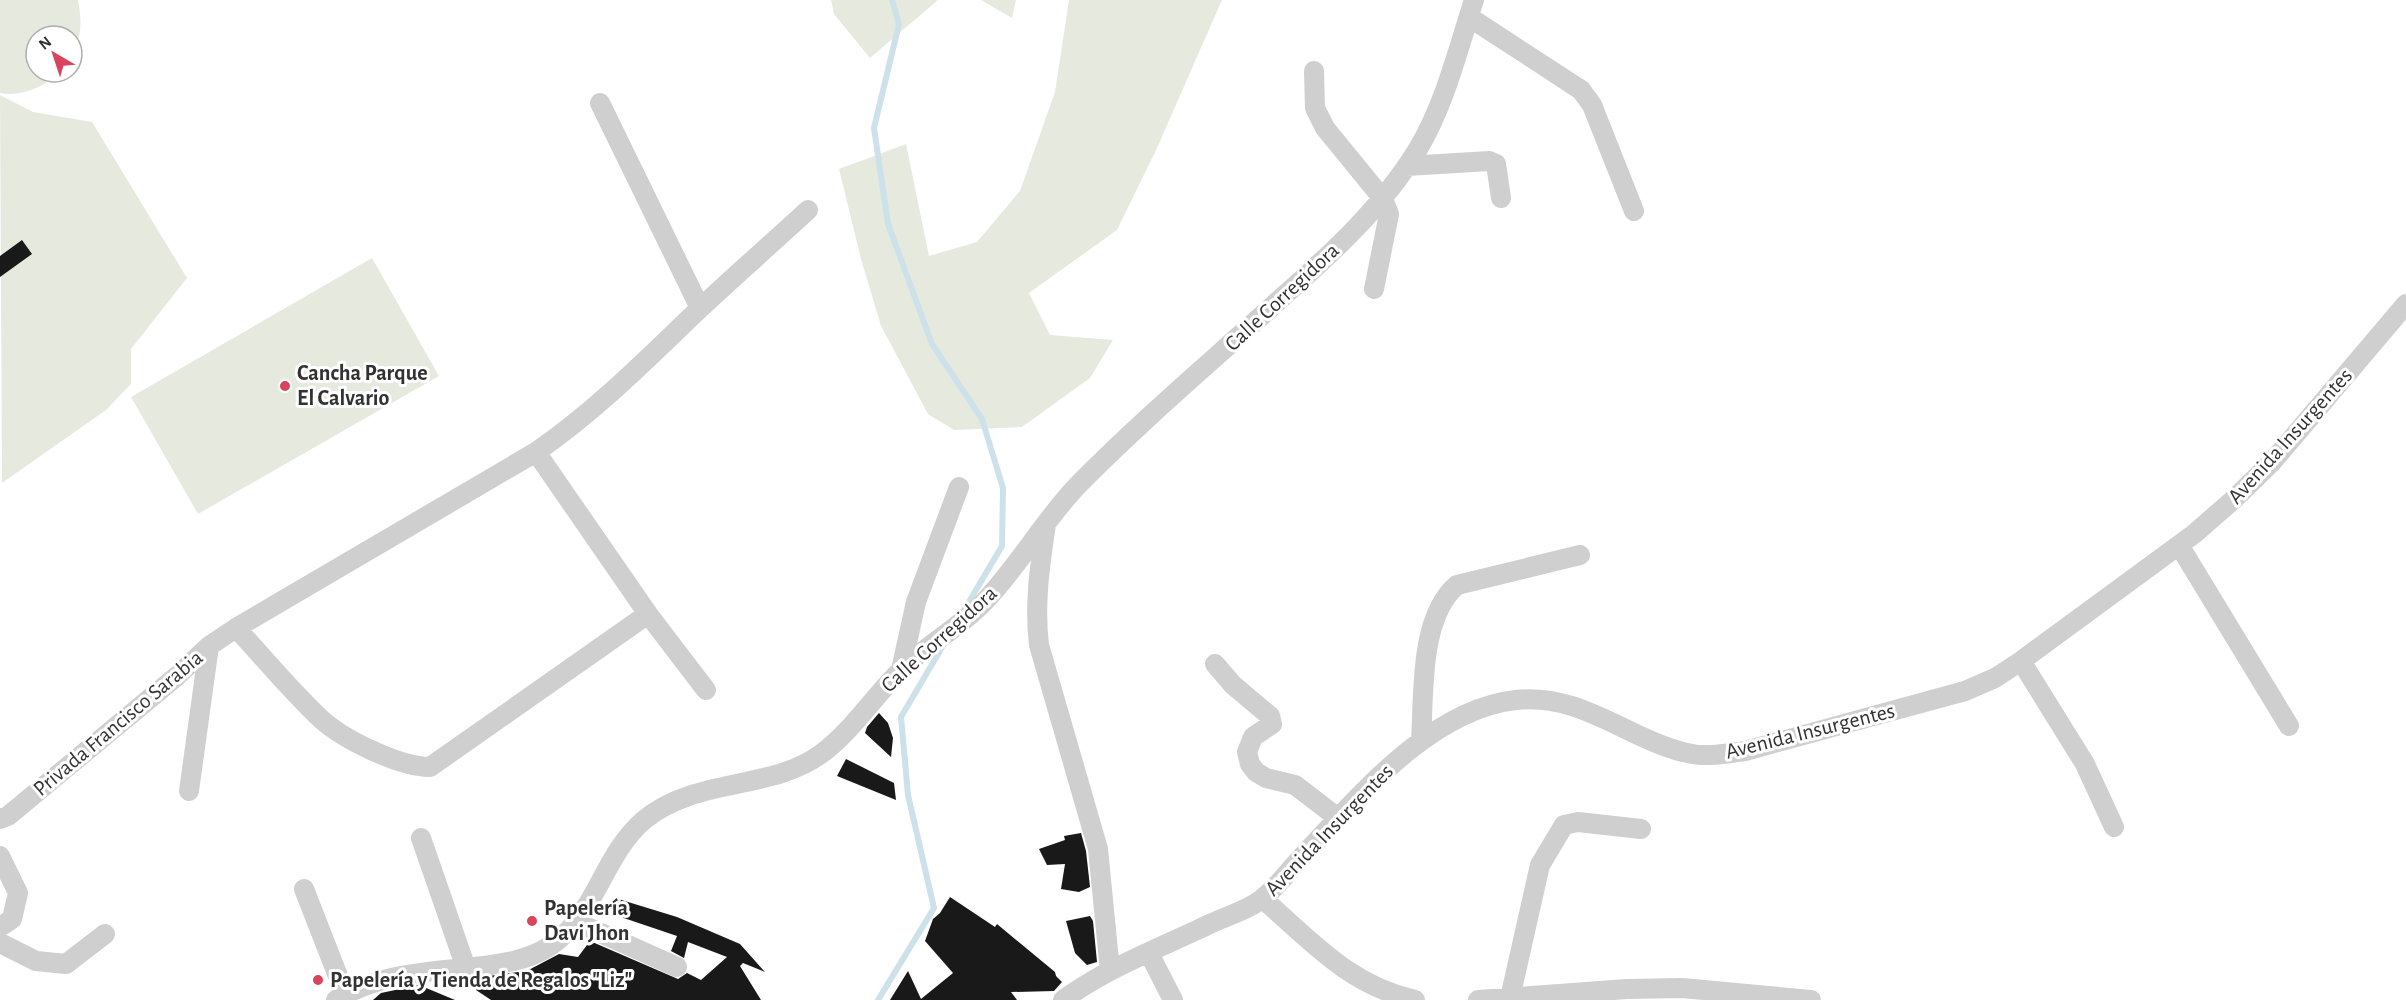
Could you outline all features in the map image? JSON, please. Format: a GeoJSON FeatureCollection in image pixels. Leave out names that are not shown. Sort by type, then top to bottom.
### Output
{"type":"FeatureCollection","features":[{"type":"Feature","properties":{"kind":"street","name":"Calle Corregidora"},"geometry":{"type":"LineString","coordinates":[[340,997],[372,982],[396,976],[526,958],[549,946],[570,930],[586,910],[610,861],[628,836],[646,819],[668,804],[690,795],[797,768],[823,753],[901,670],[965,621],[1006,577],[1046,522],[1109,454],[1313,270],[1383,199],[1421,144],[1443,94],[1471,9]]}},
{"type":"Feature","properties":{"kind":"street"},"geometry":{"type":"LineString","coordinates":[[1471,9],[1581,90],[1592,105],[1634,212]]}},
{"type":"Feature","properties":{"kind":"street"},"geometry":{"type":"LineString","coordinates":[[1314,71],[1315,108],[1325,128],[1383,199],[1389,214],[1374,289]]}},
{"type":"Feature","properties":{"kind":"street"},"geometry":{"type":"LineString","coordinates":[[600,103],[700,308]]}},
{"type":"Feature","properties":{"kind":"street"},"geometry":{"type":"LineString","coordinates":[[1407,166],[1489,161],[1496,164],[1501,198]]}},
{"type":"Feature","properties":{"kind":"street","name":"Privada Francisco Sarabia"},"geometry":{"type":"LineString","coordinates":[[0,819],[8,816],[177,676],[209,646],[536,452],[596,408],[700,308],[808,210]]}},
{"type":"Feature","properties":{"kind":"street","name":"Avenida Insurgentes"},"geometry":{"type":"LineString","coordinates":[[1063,1000],[1078,988],[1110,971],[1263,899],[1338,818],[1398,759],[1432,733],[1476,711],[1515,700],[1550,699],[1585,710],[1683,753],[1711,756],[1746,751],[1965,691],[1995,678],[2179,545],[2234,500],[2272,462],[2406,304]]}},
{"type":"Feature","properties":{"kind":"street"},"geometry":{"type":"LineString","coordinates":[[536,452],[648,614],[706,690]]}},
{"type":"Feature","properties":{"kind":"street"},"geometry":{"type":"LineString","coordinates":[[901,670],[916,602],[959,487]]}},
{"type":"Feature","properties":{"kind":"street"},"geometry":{"type":"LineString","coordinates":[[1046,522],[1036,595],[1038,637],[1098,849],[1110,971]]}},
{"type":"Feature","properties":{"kind":"street"},"geometry":{"type":"LineString","coordinates":[[2179,545],[2289,726]]}},
{"type":"Feature","properties":{"kind":"street"},"geometry":{"type":"LineString","coordinates":[[1421,741],[1426,646],[1445,595],[1457,585],[1580,555]]}},
{"type":"Feature","properties":{"kind":"street"},"geometry":{"type":"LineString","coordinates":[[236,628],[323,721],[396,762],[416,767],[430,767],[648,614]]}},
{"type":"Feature","properties":{"kind":"street"},"geometry":{"type":"LineString","coordinates":[[189,791],[209,646]]}},
{"type":"Feature","properties":{"kind":"street"},"geometry":{"type":"LineString","coordinates":[[2021,661],[2085,764],[2114,827]]}},
{"type":"Feature","properties":{"kind":"street"},"geometry":{"type":"LineString","coordinates":[[1215,664],[1233,686],[1270,716],[1272,723],[1253,737],[1247,752],[1250,764],[1256,772],[1266,778],[1295,785],[1338,818]]}},
{"type":"Feature","properties":{"kind":"street"},"geometry":{"type":"LineString","coordinates":[[1510,998],[1540,865],[1564,825],[1578,822],[1641,829]]}},
{"type":"Feature","properties":{"kind":"street"},"geometry":{"type":"LineString","coordinates":[[421,838],[466,968]]}},
{"type":"Feature","properties":{"kind":"street"},"geometry":{"type":"LineString","coordinates":[[0,856],[18,893],[12,919],[0,927]]}},
{"type":"Feature","properties":{"kind":"street"},"geometry":{"type":"LineString","coordinates":[[304,889],[340,997]]}},
{"type":"Feature","properties":{"kind":"street"},"geometry":{"type":"LineString","coordinates":[[1263,899],[1344,969],[1370,986],[1415,1000]]}},
{"type":"Feature","properties":{"kind":"street"},"geometry":{"type":"LineString","coordinates":[[576,922],[677,967]]}},
{"type":"Feature","properties":{"kind":"street"},"geometry":{"type":"LineString","coordinates":[[0,943],[36,961],[66,964],[105,934]]}},
{"type":"Feature","properties":{"kind":"street"},"geometry":{"type":"LineString","coordinates":[[1149,953],[1173,1000]]}},
{"type":"Feature","properties":{"kind":"street"},"geometry":{"type":"LineString","coordinates":[[1478,1000],[1627,989],[1811,1000]]}},
{"type":"Feature","properties":{"kind":"shaded area"},"geometry":{"type":"Polygon","coordinates":[[[0,0],[78,0],[80,24],[24,24],[24,84],[43,84],[16,94],[0,93],[0,0]]]}},
{"type":"Feature","properties":{"kind":"shaded area"},"geometry":{"type":"Polygon","coordinates":[[[831,0],[938,0],[870,58],[834,14],[831,0]]]}},
{"type":"Feature","properties":{"kind":"shaded area"},"geometry":{"type":"Polygon","coordinates":[[[981,0],[1016,0],[1012,18],[981,0]]]}},
{"type":"Feature","properties":{"kind":"shaded area"},"geometry":{"type":"Polygon","coordinates":[[[1069,0],[1222,0],[1157,148],[1117,230],[1029,293],[1050,335],[1113,340],[1090,378],[1022,427],[954,430],[928,414],[881,326],[861,259],[839,169],[906,144],[929,256],[977,242],[1020,191],[1055,92],[1069,0]]]}},
{"type":"Feature","properties":{"kind":"shaded area"},"geometry":{"type":"Polygon","coordinates":[[[0,95],[33,112],[92,122],[187,278],[131,349],[131,384],[106,410],[2,483],[0,95]]]}},
{"type":"Feature","properties":{"kind":"shaded area","name":"Cancha Parque El Calvario"},"geometry":{"type":"Polygon","coordinates":[[[372,258],[439,376],[198,514],[131,397],[372,258]]]}},
{"type":"Feature","properties":{"kind":"building"},"geometry":{"type":"Polygon","coordinates":[[[22,240],[32,254],[0,277],[0,256],[22,240]]]}},
{"type":"Feature","properties":{"kind":"building"},"geometry":{"type":"Polygon","coordinates":[[[879,713],[888,723],[893,738],[891,757],[865,733],[867,727],[879,713]]]}},
{"type":"Feature","properties":{"kind":"building"},"geometry":{"type":"Polygon","coordinates":[[[846,759],[894,783],[896,800],[837,776],[846,759]]]}},
{"type":"Feature","properties":{"kind":"building"},"geometry":{"type":"Polygon","coordinates":[[[1081,833],[1086,851],[1090,887],[1079,892],[1061,889],[1065,864],[1047,865],[1039,849],[1065,840],[1064,836],[1081,833]]]}},
{"type":"Feature","properties":{"kind":"building"},"geometry":{"type":"Polygon","coordinates":[[[950,897],[995,927],[997,924],[1055,972],[1062,982],[1054,991],[1011,992],[1017,1000],[890,1000],[908,971],[921,999],[953,973],[925,941],[933,919],[940,913],[950,897]]]}},
{"type":"Feature","properties":{"kind":"building"},"geometry":{"type":"Polygon","coordinates":[[[615,898],[677,917],[740,944],[765,972],[743,963],[740,966],[761,1000],[491,1000],[461,980],[518,972],[521,974],[559,954],[578,957],[590,941],[678,979],[687,973],[701,980],[727,957],[688,942],[684,958],[671,951],[677,936],[606,912],[615,898]]]}},
{"type":"Feature","properties":{"kind":"building"},"geometry":{"type":"Polygon","coordinates":[[[1090,916],[1093,921],[1097,962],[1087,965],[1075,953],[1066,921],[1090,916]]]}},
{"type":"Feature","properties":{"kind":"building"},"geometry":{"type":"Polygon","coordinates":[[[419,985],[455,1000],[373,1000],[381,993],[419,985]]]}},
{"type":"Feature","properties":{"kind":"waterway"},"geometry":{"type":"LineString","coordinates":[[892,0],[899,24],[874,128],[888,224],[932,344],[982,419],[1003,488],[1002,546],[963,612]]}},
{"type":"Feature","properties":{"kind":"waterway"},"geometry":{"type":"LineString","coordinates":[[878,1000],[934,908],[908,795],[901,717],[944,644]]}},
{"type":"Feature","properties":{"kind":"place","name":"Cancha Parque El Calvario"},"geometry":{"type":"Point","coordinates":[285,386]}},
{"type":"Feature","properties":{"kind":"place","name":"Papelería Davi Jhon"},"geometry":{"type":"Point","coordinates":[532,921]}},
{"type":"Feature","properties":{"kind":"place","name":"Papelería y Tienda de Regalos \"Liz\""},"geometry":{"type":"Point","coordinates":[318,980]}}]}
